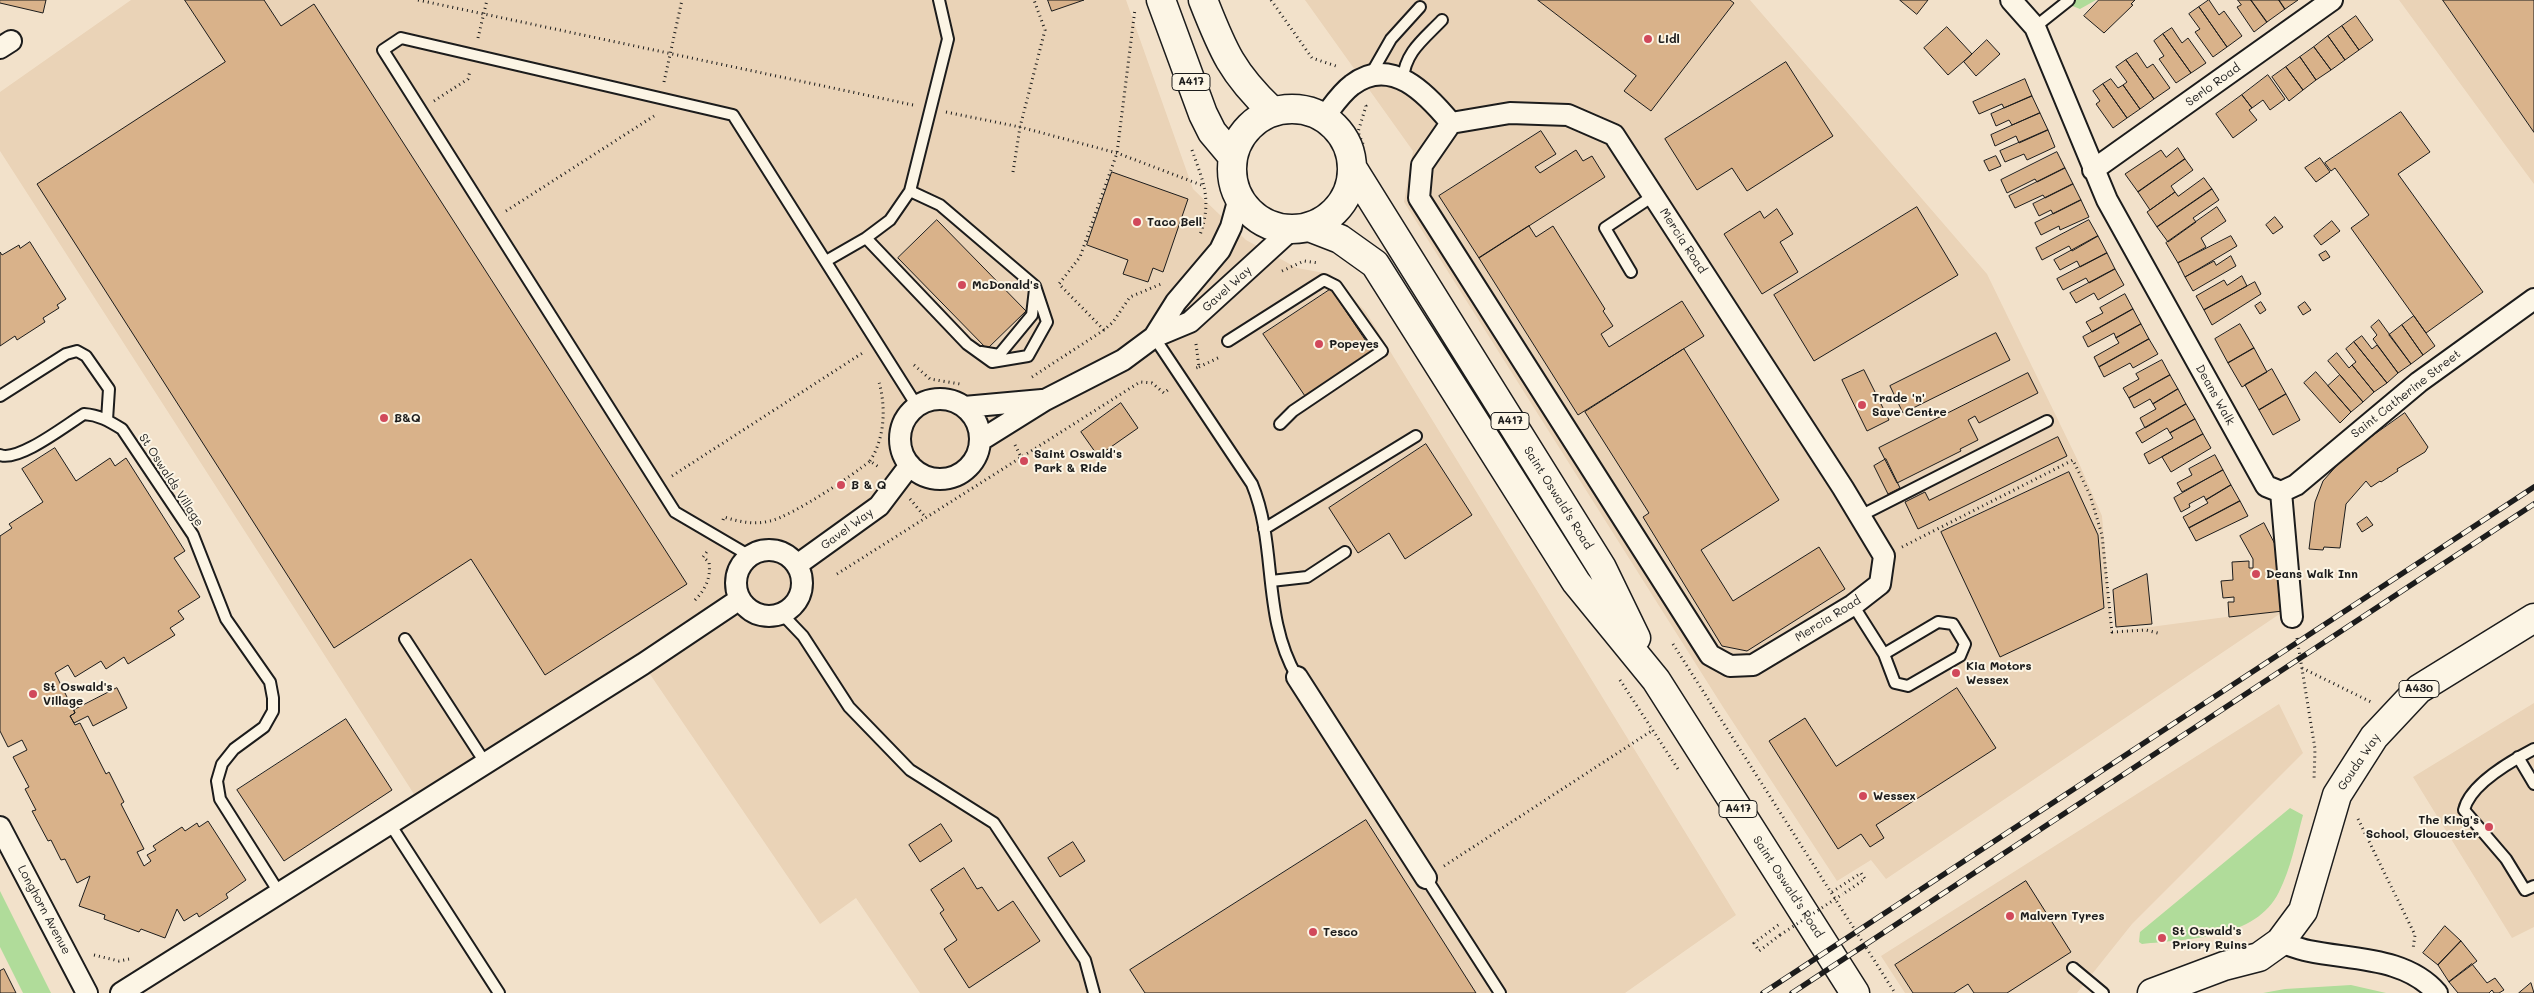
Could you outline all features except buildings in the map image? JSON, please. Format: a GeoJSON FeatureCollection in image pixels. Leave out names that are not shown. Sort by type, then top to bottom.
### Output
{"type":"FeatureCollection","features":[{"type":"Feature","properties":{"kind":"main road"},"geometry":{"type":"LineString","coordinates":[[1203,0],[1224,52],[1234,70],[1252,93],[1272,111]]}},
{"type":"Feature","properties":{"kind":"main road","name":"A417"},"geometry":{"type":"LineString","coordinates":[[1145,4],[1212,132],[1233,158]]}},
{"type":"Feature","properties":{"kind":"main road","name":"A417"},"geometry":{"type":"LineString","coordinates":[[1292,108],[1314,112],[1324,117],[1340,131],[1350,150],[1353,169],[1350,188],[1338,208],[1327,218],[1301,228],[1280,228],[1259,219],[1239,198],[1232,173],[1233,158],[1243,133],[1260,117],[1272,111],[1292,108]]}},
{"type":"Feature","properties":{"kind":"main road","name":"Saint Oswald's Road"},"geometry":{"type":"LineString","coordinates":[[1353,169],[1602,568],[1656,680],[1855,993]]}},
{"type":"Feature","properties":{"kind":"main road","name":"Saint Oswald's Road"},"geometry":{"type":"LineString","coordinates":[[1301,228],[1340,239],[1375,264],[1576,582],[1656,680]]}},
{"type":"Feature","properties":{"kind":"main road","name":"Gouda Way"},"geometry":{"type":"LineString","coordinates":[[2280,942],[2303,911],[2337,796],[2374,737],[2418,689],[2534,618]]}},
{"type":"Feature","properties":{"kind":"main road","name":"A430"},"geometry":{"type":"LineString","coordinates":[[2152,993],[2224,966],[2259,957],[2280,942]]}},
{"type":"Feature","properties":{"kind":"street","name":"Deans Walk"},"geometry":{"type":"LineString","coordinates":[[2011,0],[2035,27],[2107,200],[2266,486],[2281,492]]}},
{"type":"Feature","properties":{"kind":"street","name":"Serlo Road"},"geometry":{"type":"LineString","coordinates":[[2093,170],[2332,0]]}},
{"type":"Feature","properties":{"kind":"street"},"geometry":{"type":"LineString","coordinates":[[1324,117],[1351,85],[1371,74],[1389,74],[1404,79],[1431,99],[1451,124]]}},
{"type":"Feature","properties":{"kind":"street","name":"Mercia Road"},"geometry":{"type":"LineString","coordinates":[[1510,113],[1568,115],[1614,135],[1884,556],[1880,584],[1853,605],[1753,665],[1730,666],[1710,655],[1419,198],[1422,165],[1451,124],[1510,113]]}},
{"type":"Feature","properties":{"kind":"street"},"geometry":{"type":"LineString","coordinates":[[981,440],[1045,400],[1123,360],[1154,337],[1176,302],[1220,250],[1231,227],[1239,198]]}},
{"type":"Feature","properties":{"kind":"street","name":"Gavel Way"},"geometry":{"type":"LineString","coordinates":[[1154,337],[1190,322],[1301,228]]}},
{"type":"Feature","properties":{"kind":"street","name":"Saint Catherine Street"},"geometry":{"type":"LineString","coordinates":[[2281,492],[2296,486],[2419,382],[2534,299]]}},
{"type":"Feature","properties":{"kind":"street"},"geometry":{"type":"LineString","coordinates":[[945,399],[970,411],[978,425],[981,440],[978,454],[970,466],[949,478],[935,478],[922,474],[910,465],[903,454],[900,440],[902,427],[908,414],[917,406],[930,400],[945,399]]}},
{"type":"Feature","properties":{"kind":"street"},"geometry":{"type":"LineString","coordinates":[[964,407],[1045,400]]}},
{"type":"Feature","properties":{"kind":"street","name":"Gavel Way"},"geometry":{"type":"LineString","coordinates":[[797,565],[879,506],[910,465]]}},
{"type":"Feature","properties":{"kind":"street"},"geometry":{"type":"LineString","coordinates":[[2281,492],[2292,617]]}},
{"type":"Feature","properties":{"kind":"street"},"geometry":{"type":"LineString","coordinates":[[772,550],[783,552],[797,565],[803,580],[802,592],[792,607],[782,614],[760,615],[749,610],[740,599],[736,588],[736,576],[741,565],[750,556],[760,551],[772,550]]}},
{"type":"Feature","properties":{"kind":"street"},"geometry":{"type":"LineString","coordinates":[[127,990],[643,664],[740,599]]}},
{"type":"Feature","properties":{"kind":"street"},"geometry":{"type":"LineString","coordinates":[[1297,677],[1426,878]]}},
{"type":"Feature","properties":{"kind":"street","name":"Longhorn Avenue"},"geometry":{"type":"LineString","coordinates":[[0,827],[88,993]]}},
{"type":"Feature","properties":{"kind":"street"},"geometry":{"type":"LineString","coordinates":[[2280,942],[2309,951],[2365,958],[2410,972],[2437,993]]}},
{"type":"Feature","properties":{"kind":"lane"},"geometry":{"type":"LineString","coordinates":[[826,261],[866,238],[890,220],[910,191],[948,39],[939,0]]}},
{"type":"Feature","properties":{"kind":"lane"},"geometry":{"type":"LineString","coordinates":[[2035,27],[2069,0]]}},
{"type":"Feature","properties":{"kind":"lane"},"geometry":{"type":"LineString","coordinates":[[1371,74],[1391,39],[1420,7]]}},
{"type":"Feature","properties":{"kind":"lane"},"geometry":{"type":"LineString","coordinates":[[1404,79],[1405,64],[1408,58],[1442,20]]}},
{"type":"Feature","properties":{"kind":"lane"},"geometry":{"type":"LineString","coordinates":[[750,556],[675,512],[383,50],[401,38],[732,114],[917,406]]}},
{"type":"Feature","properties":{"kind":"lane"},"geometry":{"type":"LineString","coordinates":[[866,238],[967,344],[992,362],[1028,356],[1047,322],[1035,286],[940,205],[910,191]]}},
{"type":"Feature","properties":{"kind":"lane"},"geometry":{"type":"LineString","coordinates":[[1631,272],[1605,228],[1653,196]]}},
{"type":"Feature","properties":{"kind":"lane"},"geometry":{"type":"LineString","coordinates":[[1228,341],[1324,280],[1336,286],[1382,351],[1293,411],[1280,424]]}},
{"type":"Feature","properties":{"kind":"lane"},"geometry":{"type":"LineString","coordinates":[[978,352],[999,355],[1032,315],[1035,286]]}},
{"type":"Feature","properties":{"kind":"lane"},"geometry":{"type":"LineString","coordinates":[[1154,337],[1252,484],[1258,499],[1264,529],[1279,637],[1287,659],[1297,677]]}},
{"type":"Feature","properties":{"kind":"lane"},"geometry":{"type":"LineString","coordinates":[[0,396],[66,354],[77,351],[86,356],[109,389],[107,420]]}},
{"type":"Feature","properties":{"kind":"lane","name":"St Oswalds Village"},"geometry":{"type":"LineString","coordinates":[[0,455],[5,457],[18,455],[84,414],[95,415],[122,429],[193,535],[226,619],[270,682],[273,711],[264,727],[234,749],[228,756],[222,764],[217,780],[220,799],[280,894]]}},
{"type":"Feature","properties":{"kind":"lane"},"geometry":{"type":"LineString","coordinates":[[1860,516],[2047,421]]}},
{"type":"Feature","properties":{"kind":"lane"},"geometry":{"type":"LineString","coordinates":[[1264,529],[1416,436]]}},
{"type":"Feature","properties":{"kind":"lane"},"geometry":{"type":"LineString","coordinates":[[1271,581],[1307,577],[1345,552]]}},
{"type":"Feature","properties":{"kind":"lane"},"geometry":{"type":"LineString","coordinates":[[1853,605],[1884,654],[1895,683],[1908,686],[1960,656],[1965,644],[1954,624],[1938,622],[1884,654]]}},
{"type":"Feature","properties":{"kind":"lane"},"geometry":{"type":"LineString","coordinates":[[782,614],[802,636],[849,707],[910,770],[994,823],[1085,960],[1094,993]]}},
{"type":"Feature","properties":{"kind":"lane"},"geometry":{"type":"LineString","coordinates":[[405,639],[486,764]]}},
{"type":"Feature","properties":{"kind":"lane"},"geometry":{"type":"LineString","coordinates":[[2534,749],[2497,771],[2467,800],[2464,810],[2506,859],[2524,890],[2534,886]]}},
{"type":"Feature","properties":{"kind":"lane"},"geometry":{"type":"LineString","coordinates":[[2518,757],[2534,784]]}},
{"type":"Feature","properties":{"kind":"lane"},"geometry":{"type":"LineString","coordinates":[[390,824],[499,993]]}},
{"type":"Feature","properties":{"kind":"lane"},"geometry":{"type":"LineString","coordinates":[[1426,878],[1500,993]]}},
{"type":"Feature","properties":{"kind":"lane"},"geometry":{"type":"LineString","coordinates":[[2073,968],[2103,993]]}},
{"type":"Feature","properties":{"kind":"path"},"geometry":{"type":"LineString","coordinates":[[418,0],[670,53],[739,70],[1020,127],[1117,153],[1205,186]]}},
{"type":"Feature","properties":{"kind":"path"},"geometry":{"type":"LineString","coordinates":[[492,221],[657,114],[682,0]]}},
{"type":"Feature","properties":{"kind":"path"},"geometry":{"type":"LineString","coordinates":[[1014,172],[1020,127],[1032,88],[1045,30],[1034,0]]}},
{"type":"Feature","properties":{"kind":"path"},"geometry":{"type":"LineString","coordinates":[[1271,0],[1312,58],[1338,67],[1351,85]]}},
{"type":"Feature","properties":{"kind":"path"},"geometry":{"type":"LineString","coordinates":[[1104,330],[1059,284],[1080,257],[1117,153],[1145,4]]}},
{"type":"Feature","properties":{"kind":"path"},"geometry":{"type":"LineString","coordinates":[[1191,149],[1205,186],[1207,215],[1199,238]]}},
{"type":"Feature","properties":{"kind":"path"},"geometry":{"type":"LineString","coordinates":[[1278,273],[1304,261],[1323,264]]}},
{"type":"Feature","properties":{"kind":"path"},"geometry":{"type":"LineString","coordinates":[[1196,342],[1198,367]]}},
{"type":"Feature","properties":{"kind":"path"},"geometry":{"type":"LineString","coordinates":[[659,485],[878,344]]}},
{"type":"Feature","properties":{"kind":"path"},"geometry":{"type":"LineString","coordinates":[[863,353],[868,361]]}},
{"type":"Feature","properties":{"kind":"path"},"geometry":{"type":"LineString","coordinates":[[837,574],[1140,382],[1152,383],[1164,393],[1198,367],[1225,354]]}},
{"type":"Feature","properties":{"kind":"path"},"geometry":{"type":"LineString","coordinates":[[691,603],[708,582],[711,571],[709,562],[703,557],[716,536],[724,517],[742,522],[773,521],[803,505],[870,460],[879,445],[884,404],[878,377]]}},
{"type":"Feature","properties":{"kind":"path"},"geometry":{"type":"LineString","coordinates":[[870,460],[897,482],[926,518]]}},
{"type":"Feature","properties":{"kind":"path"},"geometry":{"type":"LineString","coordinates":[[1884,556],[2074,460],[2090,495],[2102,535],[2112,632],[2146,630],[2161,634]]}},
{"type":"Feature","properties":{"kind":"path"},"geometry":{"type":"LineString","coordinates":[[2292,617],[2315,748],[2316,771],[2312,788],[2337,796],[2352,806],[2415,935],[2410,972]]}},
{"type":"Feature","properties":{"kind":"path"},"geometry":{"type":"LineString","coordinates":[[2302,668],[2395,715]]}},
{"type":"Feature","properties":{"kind":"path"},"geometry":{"type":"LineString","coordinates":[[1614,672],[1679,770]]}},
{"type":"Feature","properties":{"kind":"path"},"geometry":{"type":"LineString","coordinates":[[1426,878],[1653,730]]}},
{"type":"Feature","properties":{"kind":"path"},"geometry":{"type":"LineString","coordinates":[[1781,923],[1754,944],[1760,951],[1780,935],[1865,880],[1861,873],[1832,892]]}},
{"type":"Feature","properties":{"kind":"path"},"geometry":{"type":"LineString","coordinates":[[1775,915],[1790,938]]}},
{"type":"Feature","properties":{"kind":"path"},"geometry":{"type":"LineString","coordinates":[[88,952],[119,961],[138,957]]}},
{"type":"Feature","properties":{"kind":"shaded area"},"geometry":{"type":"Polygon","coordinates":[[[131,0],[1126,0],[1193,189],[1246,240],[1297,268],[1330,274],[1366,312],[1736,915],[1625,993],[920,993],[856,898],[820,924],[643,664],[421,805],[0,151],[0,92],[131,0]]]}},
{"type":"Feature","properties":{"kind":"shaded area"},"geometry":{"type":"Polygon","coordinates":[[[1305,0],[1750,0],[1987,274],[2078,461],[2102,516],[2112,632],[2287,609],[1886,879],[1871,860],[1837,881],[1723,707],[1404,202],[1413,151],[1305,0]]]}},
{"type":"Feature","properties":{"kind":"shaded area"},"geometry":{"type":"Polygon","coordinates":[[[2399,0],[2534,0],[2534,184],[2503,142],[2399,0]]]}},
{"type":"Feature","properties":{"kind":"shaded area","name":"The King's School, Gloucester"},"geometry":{"type":"Polygon","coordinates":[[[2534,703],[2534,927],[2512,938],[2413,777],[2534,703]]]}},
{"type":"Feature","properties":{"kind":"shaded area"},"geometry":{"type":"Polygon","coordinates":[[[2279,704],[2303,753],[2132,924],[2077,993],[1905,993],[1881,956],[2279,704]]]}},
{"type":"Feature","properties":{"kind":"green space"},"geometry":{"type":"Polygon","coordinates":[[[2064,0],[2096,0],[2080,9],[2065,3],[2064,0]]]}},
{"type":"Feature","properties":{"kind":"green space"},"geometry":{"type":"Polygon","coordinates":[[[2290,808],[2303,815],[2287,874],[2279,892],[2268,908],[2238,928],[2219,934],[2142,944],[2139,942],[2140,932],[2290,808]]]}},
{"type":"Feature","properties":{"kind":"green space"},"geometry":{"type":"Polygon","coordinates":[[[0,891],[51,993],[23,993],[0,947],[0,891]]]}},
{"type":"Feature","properties":{"kind":"green space"},"geometry":{"type":"Polygon","coordinates":[[[2351,985],[2386,993],[2263,993],[2285,989],[2351,985]]]}},
{"type":"Feature","properties":{"kind":"railway"},"geometry":{"type":"LineString","coordinates":[[1763,993],[2534,487]]}},
{"type":"Feature","properties":{"kind":"railway"},"geometry":{"type":"LineString","coordinates":[[1792,993],[2534,504]]}},
{"type":"Feature","properties":{"kind":"place","name":"Lidl"},"geometry":{"type":"Point","coordinates":[1648,39]}},
{"type":"Feature","properties":{"kind":"place","name":"Taco Bell"},"geometry":{"type":"Point","coordinates":[1137,222]}},
{"type":"Feature","properties":{"kind":"place","name":"McDonald's"},"geometry":{"type":"Point","coordinates":[962,285]}},
{"type":"Feature","properties":{"kind":"place","name":"Popeyes"},"geometry":{"type":"Point","coordinates":[1319,344]}},
{"type":"Feature","properties":{"kind":"place","name":"Trade 'n' Save Centre"},"geometry":{"type":"Point","coordinates":[1862,405]}},
{"type":"Feature","properties":{"kind":"place","name":"B&Q"},"geometry":{"type":"Point","coordinates":[384,418]}},
{"type":"Feature","properties":{"kind":"place","name":"Saint Oswald's Park & Ride"},"geometry":{"type":"Point","coordinates":[1024,461]}},
{"type":"Feature","properties":{"kind":"place","name":"B & Q"},"geometry":{"type":"Point","coordinates":[841,485]}},
{"type":"Feature","properties":{"kind":"place","name":"Deans Walk Inn"},"geometry":{"type":"Point","coordinates":[2256,574]}},
{"type":"Feature","properties":{"kind":"place","name":"Kia Motors Wessex"},"geometry":{"type":"Point","coordinates":[1956,673]}},
{"type":"Feature","properties":{"kind":"place","name":"St Oswald's Village"},"geometry":{"type":"Point","coordinates":[33,694]}},
{"type":"Feature","properties":{"kind":"place","name":"Wessex"},"geometry":{"type":"Point","coordinates":[1863,796]}},
{"type":"Feature","properties":{"kind":"place","name":"The King's School, Gloucester"},"geometry":{"type":"Point","coordinates":[2489,827]}},
{"type":"Feature","properties":{"kind":"place","name":"Malvern Tyres"},"geometry":{"type":"Point","coordinates":[2010,916]}},
{"type":"Feature","properties":{"kind":"place","name":"Tesco"},"geometry":{"type":"Point","coordinates":[1313,932]}},
{"type":"Feature","properties":{"kind":"place","name":"St Oswald's Priory Ruins"},"geometry":{"type":"Point","coordinates":[2162,938]}}]}
